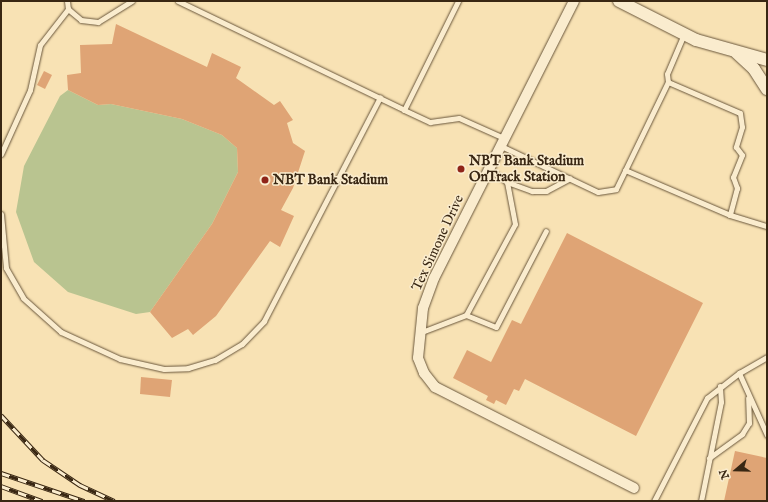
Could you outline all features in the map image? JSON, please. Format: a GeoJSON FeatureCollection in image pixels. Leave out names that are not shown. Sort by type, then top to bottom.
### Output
{"type":"FeatureCollection","features":[{"type":"Feature","properties":{"kind":"street","name":"Tex Simone Drive"},"geometry":{"type":"LineString","coordinates":[[574,1],[434,278],[418,333],[418,358],[424,373],[434,387],[634,488]]}},
{"type":"Feature","properties":{"kind":"street"},"geometry":{"type":"LineString","coordinates":[[619,1],[684,34],[736,52],[767,60]]}},
{"type":"Feature","properties":{"kind":"street"},"geometry":{"type":"LineString","coordinates":[[736,52],[754,69],[767,89]]}},
{"type":"Feature","properties":{"kind":"lane"},"geometry":{"type":"LineString","coordinates":[[1,154],[30,90],[40,45],[68,9],[68,1]]}},
{"type":"Feature","properties":{"kind":"lane"},"geometry":{"type":"LineString","coordinates":[[68,9],[81,20],[98,22],[132,1]]}},
{"type":"Feature","properties":{"kind":"lane"},"geometry":{"type":"LineString","coordinates":[[178,1],[430,122],[459,118],[598,192],[616,189],[668,82],[667,74],[684,34]]}},
{"type":"Feature","properties":{"kind":"lane"},"geometry":{"type":"LineString","coordinates":[[404,110],[458,1]]}},
{"type":"Feature","properties":{"kind":"lane"},"geometry":{"type":"LineString","coordinates":[[668,82],[740,113],[742,127],[736,147],[742,155],[733,177],[737,188],[730,215]]}},
{"type":"Feature","properties":{"kind":"lane"},"geometry":{"type":"LineString","coordinates":[[1,214],[6,268],[23,298],[61,332],[120,358],[164,369],[188,368],[215,360],[242,344],[264,321],[380,97]]}},
{"type":"Feature","properties":{"kind":"lane"},"geometry":{"type":"LineString","coordinates":[[489,169],[507,182],[532,191],[546,191],[570,178]]}},
{"type":"Feature","properties":{"kind":"lane"},"geometry":{"type":"LineString","coordinates":[[625,170],[730,215],[767,226]]}},
{"type":"Feature","properties":{"kind":"lane"},"geometry":{"type":"LineString","coordinates":[[418,333],[466,315],[515,224],[507,182]]}},
{"type":"Feature","properties":{"kind":"lane"},"geometry":{"type":"LineString","coordinates":[[466,315],[496,327],[546,231]]}},
{"type":"Feature","properties":{"kind":"lane"},"geometry":{"type":"LineString","coordinates":[[654,501],[707,398],[720,386],[739,373],[767,357]]}},
{"type":"Feature","properties":{"kind":"lane"},"geometry":{"type":"LineString","coordinates":[[739,373],[767,435]]}},
{"type":"Feature","properties":{"kind":"lane"},"geometry":{"type":"LineString","coordinates":[[701,501],[721,402],[720,386]]}},
{"type":"Feature","properties":{"kind":"lane"},"geometry":{"type":"LineString","coordinates":[[709,458],[735,441],[749,423],[747,391]]}},
{"type":"Feature","properties":{"kind":"green space"},"geometry":{"type":"Polygon","coordinates":[[[68,90],[98,105],[111,104],[182,119],[222,135],[237,148],[238,172],[212,224],[150,312],[136,314],[68,292],[34,262],[16,212],[24,166],[60,96],[68,90]]]}},
{"type":"Feature","properties":{"kind":"building","name":"NBT Bank Stadium"},"geometry":{"type":"Polygon","coordinates":[[[116,24],[207,67],[212,53],[241,67],[236,78],[274,105],[280,101],[293,120],[287,123],[293,143],[305,151],[293,188],[281,210],[294,216],[280,247],[270,241],[216,316],[193,335],[188,329],[172,338],[150,312],[212,224],[238,172],[237,148],[222,135],[182,119],[111,104],[98,105],[68,90],[67,75],[81,73],[80,45],[112,44],[116,24]]]}},
{"type":"Feature","properties":{"kind":"building"},"geometry":{"type":"Polygon","coordinates":[[[44,71],[52,75],[45,89],[37,85],[44,71]]]}},
{"type":"Feature","properties":{"kind":"building"},"geometry":{"type":"Polygon","coordinates":[[[567,233],[703,303],[636,436],[525,379],[519,391],[514,389],[506,405],[496,400],[494,404],[486,400],[488,396],[453,378],[467,350],[491,362],[512,320],[521,324],[567,233]]]}},
{"type":"Feature","properties":{"kind":"building"},"geometry":{"type":"Polygon","coordinates":[[[141,377],[172,380],[170,397],[140,394],[141,377]]]}},
{"type":"Feature","properties":{"kind":"building"},"geometry":{"type":"Polygon","coordinates":[[[735,451],[767,458],[767,501],[724,501],[735,451]]]}},
{"type":"Feature","properties":{"kind":"railway"},"geometry":{"type":"LineString","coordinates":[[1,415],[43,460],[80,485],[115,501]]}},
{"type":"Feature","properties":{"kind":"railway"},"geometry":{"type":"LineString","coordinates":[[1,473],[84,501]]}},
{"type":"Feature","properties":{"kind":"railway"},"geometry":{"type":"LineString","coordinates":[[1,486],[42,501]]}},
{"type":"Feature","properties":{"kind":"place","name":"NBT Bank Stadium OnTrack Station"},"geometry":{"type":"Point","coordinates":[461,169]}},
{"type":"Feature","properties":{"kind":"place","name":"NBT Bank Stadium"},"geometry":{"type":"Point","coordinates":[265,180]}}]}
